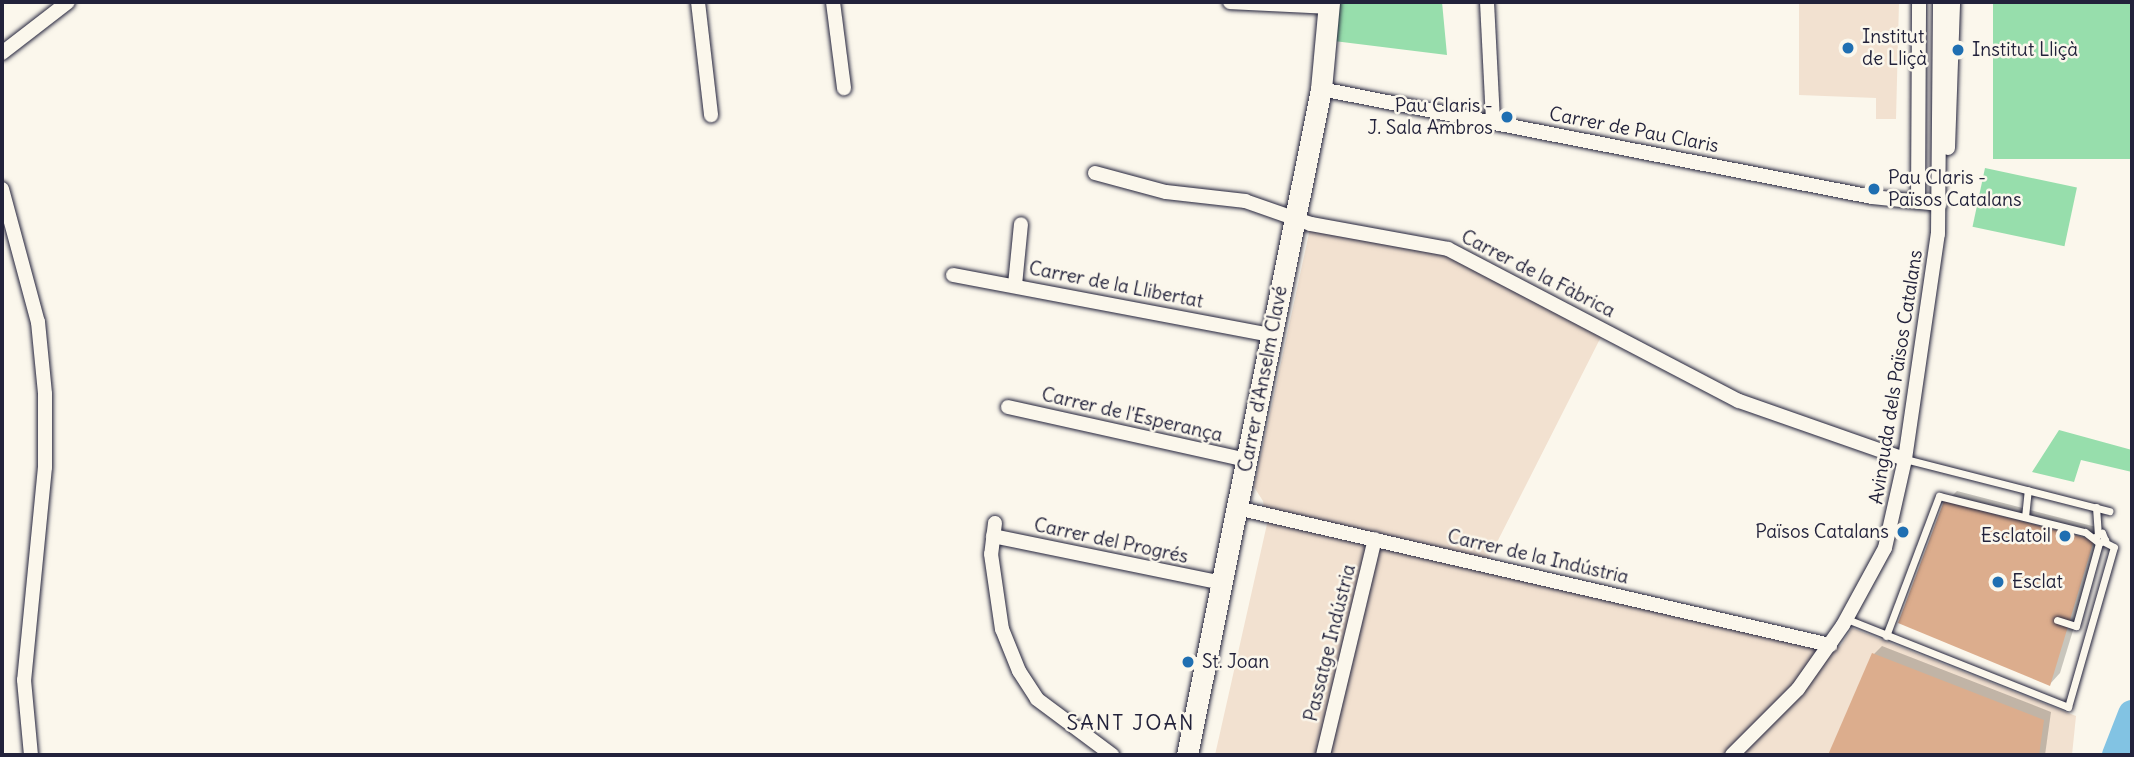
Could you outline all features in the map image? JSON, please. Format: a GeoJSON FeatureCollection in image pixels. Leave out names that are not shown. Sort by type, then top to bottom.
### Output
{"type":"FeatureCollection","features":[{"type":"Feature","properties":{"kind":"street"},"geometry":{"type":"LineString","coordinates":[[2,53],[68,2]]}},
{"type":"Feature","properties":{"kind":"street"},"geometry":{"type":"LineString","coordinates":[[698,2],[711,115]]}},
{"type":"Feature","properties":{"kind":"street"},"geometry":{"type":"LineString","coordinates":[[833,2],[844,88]]}},
{"type":"Feature","properties":{"kind":"street"},"geometry":{"type":"LineString","coordinates":[[1230,2],[1329,5]]}},
{"type":"Feature","properties":{"kind":"street"},"geometry":{"type":"LineString","coordinates":[[1487,2],[1493,121]]}},
{"type":"Feature","properties":{"kind":"street"},"geometry":{"type":"LineString","coordinates":[[1919,2],[1919,202]]}},
{"type":"Feature","properties":{"kind":"street","name":"Avinguda dels Països Catalans"},"geometry":{"type":"LineString","coordinates":[[1732,755],[1775,715],[1830,645],[1885,548],[1905,460],[1940,204],[1940,2]]}},
{"type":"Feature","properties":{"kind":"street","name":"Avinguda dels Països Catalans"},"geometry":{"type":"LineString","coordinates":[[1940,204],[1947,184],[1953,2]]}},
{"type":"Feature","properties":{"kind":"street","name":"Carrer d'Anselm Clavé"},"geometry":{"type":"LineString","coordinates":[[1187,755],[1321,89],[1329,5]]}},
{"type":"Feature","properties":{"kind":"street","name":"Carrer de Pau Claris"},"geometry":{"type":"LineString","coordinates":[[1321,89],[1872,197],[1940,204]]}},
{"type":"Feature","properties":{"kind":"street","name":"Carrer de la Fàbrica"},"geometry":{"type":"LineString","coordinates":[[1095,173],[1153,190],[1245,201],[1295,216],[1311,224],[1448,249],[1739,401],[1905,460]]}},
{"type":"Feature","properties":{"kind":"street"},"geometry":{"type":"LineString","coordinates":[[2,189],[38,322],[45,394],[45,467],[24,680],[31,755]]}},
{"type":"Feature","properties":{"kind":"street"},"geometry":{"type":"LineString","coordinates":[[1015,285],[1021,224]]}},
{"type":"Feature","properties":{"kind":"street","name":"Carrer de la Llibertat"},"geometry":{"type":"LineString","coordinates":[[953,275],[1272,335]]}},
{"type":"Feature","properties":{"kind":"street","name":"Carrer de l'Esperança"},"geometry":{"type":"LineString","coordinates":[[1008,407],[1247,460]]}},
{"type":"Feature","properties":{"kind":"street","name":"Carrer de la Indústria"},"geometry":{"type":"LineString","coordinates":[[1237,508],[1830,645]]}},
{"type":"Feature","properties":{"kind":"street","name":"Carrer del Progrés"},"geometry":{"type":"LineString","coordinates":[[1112,755],[1037,699],[1019,671],[1002,629],[990,554],[994,530],[1222,583]]}},
{"type":"Feature","properties":{"kind":"street","name":"Passatge Indústria"},"geometry":{"type":"LineString","coordinates":[[1323,755],[1375,539]]}},
{"type":"Feature","properties":{"kind":"lane"},"geometry":{"type":"LineString","coordinates":[[1905,460],[2109,511]]}},
{"type":"Feature","properties":{"kind":"lane"},"geometry":{"type":"LineString","coordinates":[[2025,517],[2028,490]]}},
{"type":"Feature","properties":{"kind":"lane"},"geometry":{"type":"LineString","coordinates":[[1846,619],[1886,636],[2068,707],[2114,547],[2099,539],[2025,517],[1940,496],[1886,636]]}},
{"type":"Feature","properties":{"kind":"lane"},"geometry":{"type":"LineString","coordinates":[[2057,620],[2076,626],[2099,539],[2096,507]]}},
{"type":"Feature","properties":{"kind":"shaded area","name":"Institut de Lliçà"},"geometry":{"type":"Polygon","coordinates":[[[1799,2],[1899,2],[1896,119],[1876,119],[1876,98],[1799,95],[1799,2]]]}},
{"type":"Feature","properties":{"kind":"shaded area"},"geometry":{"type":"Polygon","coordinates":[[[1311,224],[1421,242],[1605,329],[1486,564],[1840,647],[1852,628],[2076,716],[2072,755],[1215,755],[1267,524],[1263,501],[1254,487],[1311,224]]]}},
{"type":"Feature","properties":{"kind":"green space"},"geometry":{"type":"Polygon","coordinates":[[[1337,2],[1442,2],[1447,55],[1334,41],[1337,2]]]}},
{"type":"Feature","properties":{"kind":"green space"},"geometry":{"type":"Polygon","coordinates":[[[1993,2],[2132,2],[2132,159],[1993,159],[1993,2]]]}},
{"type":"Feature","properties":{"kind":"green space"},"geometry":{"type":"Polygon","coordinates":[[[1985,168],[2077,188],[2064,246],[1973,227],[1985,168]]]}},
{"type":"Feature","properties":{"kind":"green space"},"geometry":{"type":"Polygon","coordinates":[[[2059,430],[2132,450],[2132,472],[2081,460],[2074,482],[2032,472],[2059,430]]]}},
{"type":"Feature","properties":{"kind":"building","name":"Esclat"},"geometry":{"type":"Polygon","coordinates":[[[1944,501],[2094,540],[2050,686],[1898,623],[1944,501]]]}},
{"type":"Feature","properties":{"kind":"building"},"geometry":{"type":"Polygon","coordinates":[[[1872,653],[2044,720],[2039,755],[1828,755],[1872,653]]]}},
{"type":"Feature","properties":{"kind":"waterway"},"geometry":{"type":"LineString","coordinates":[[2116,755],[2132,714]]}},
{"type":"Feature","properties":{"kind":"place","name":"Institut de Lliçà"},"geometry":{"type":"Point","coordinates":[1848,48]}},
{"type":"Feature","properties":{"kind":"place","name":"Institut Lliçà"},"geometry":{"type":"Point","coordinates":[1958,50]}},
{"type":"Feature","properties":{"kind":"place","name":"Pau Claris - J. Sala Ambros"},"geometry":{"type":"Point","coordinates":[1507,117]}},
{"type":"Feature","properties":{"kind":"place","name":"Pau Claris - Països Catalans"},"geometry":{"type":"Point","coordinates":[1874,189]}},
{"type":"Feature","properties":{"kind":"place","name":"Països Catalans"},"geometry":{"type":"Point","coordinates":[1903,532]}},
{"type":"Feature","properties":{"kind":"place","name":"Esclatoil"},"geometry":{"type":"Point","coordinates":[2065,536]}},
{"type":"Feature","properties":{"kind":"place","name":"Esclat"},"geometry":{"type":"Point","coordinates":[1998,582]}},
{"type":"Feature","properties":{"kind":"place","name":"St. Joan"},"geometry":{"type":"Point","coordinates":[1188,662]}},
{"type":"Feature","properties":{"kind":"district","name":"SANT JOAN"},"geometry":{"type":"Point","coordinates":[1131,723]}}]}
